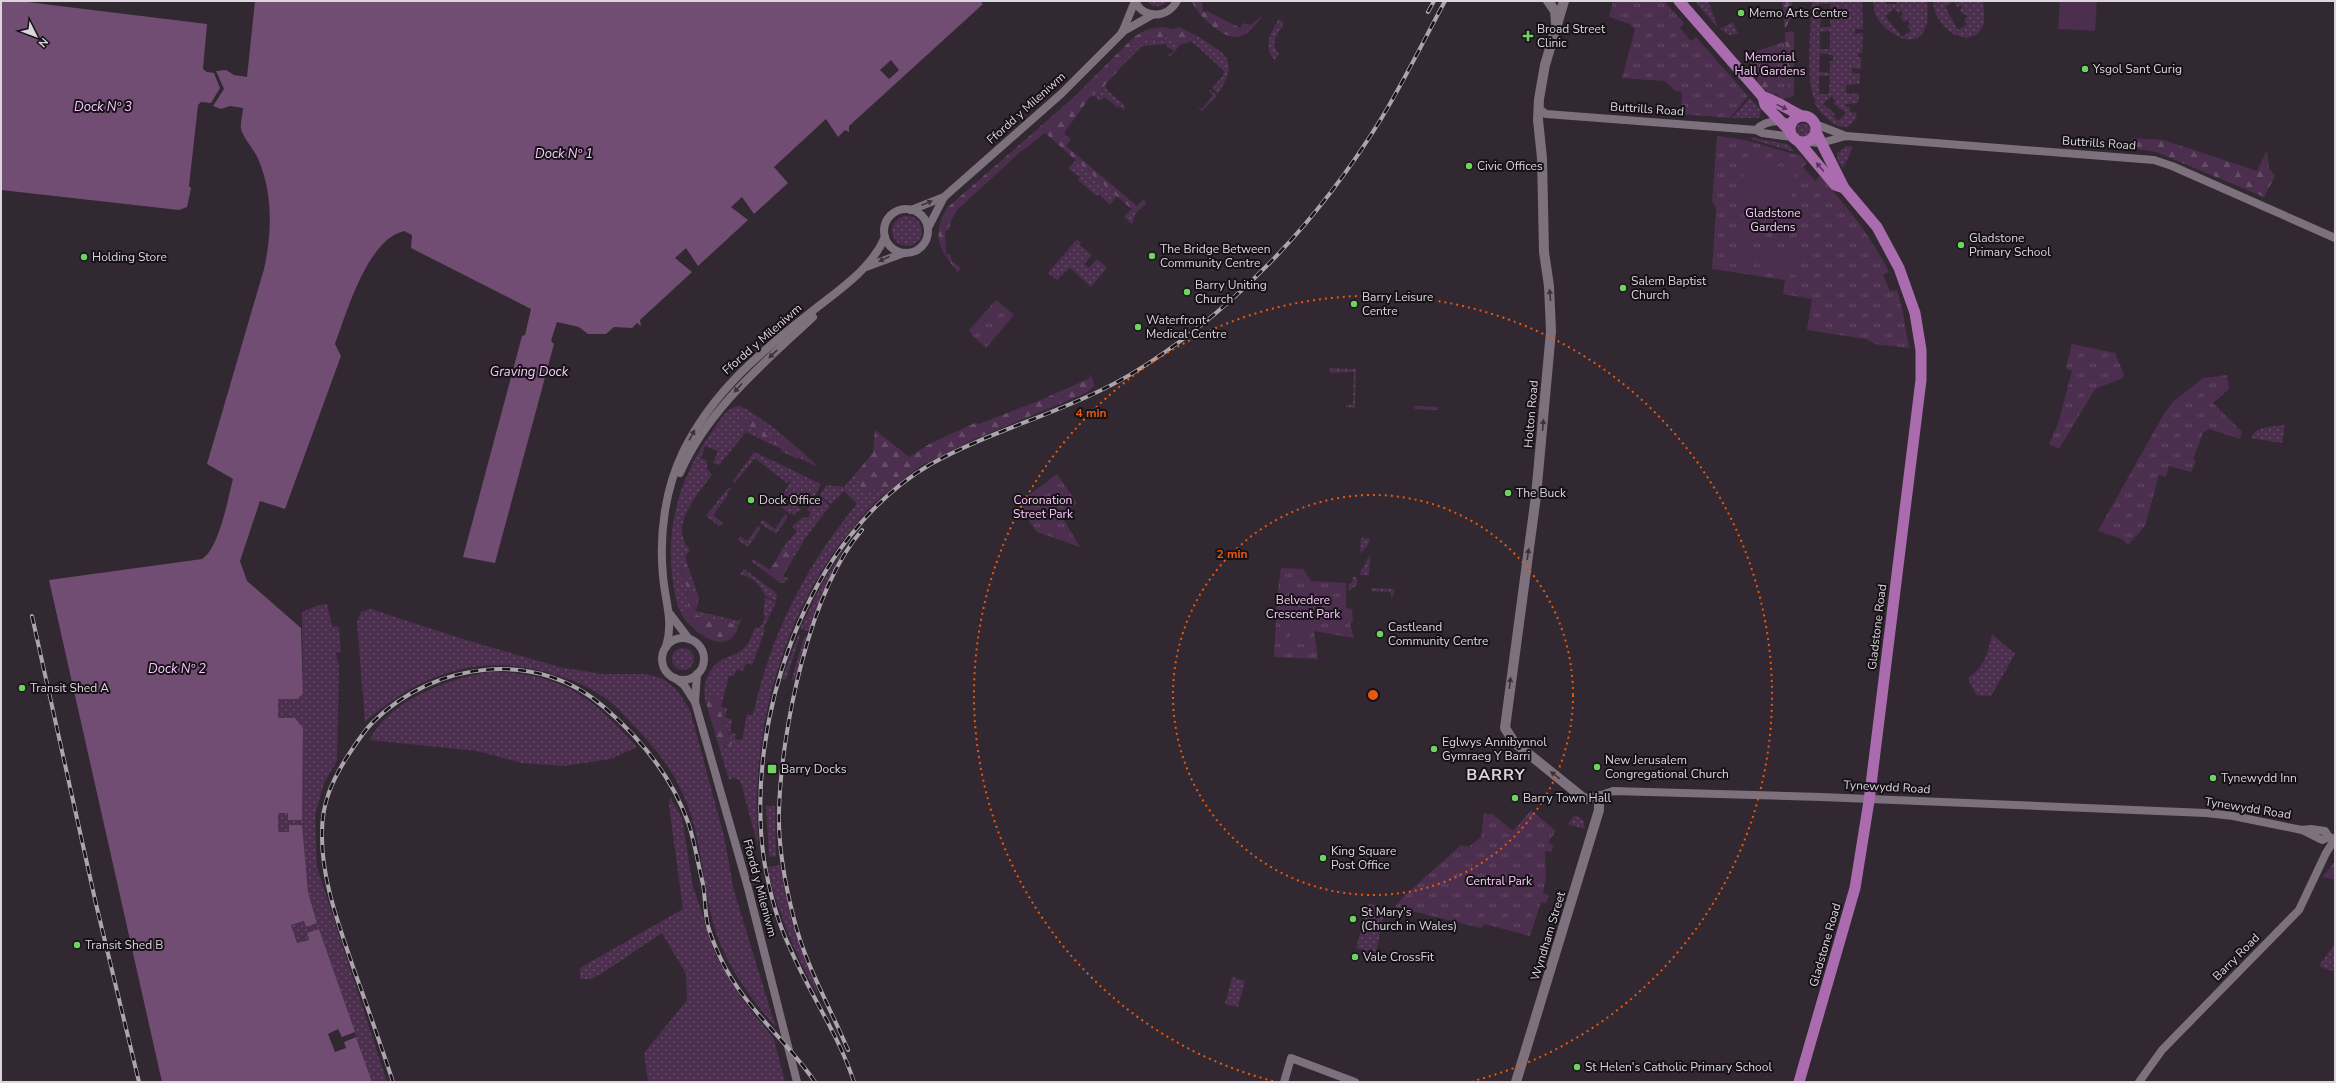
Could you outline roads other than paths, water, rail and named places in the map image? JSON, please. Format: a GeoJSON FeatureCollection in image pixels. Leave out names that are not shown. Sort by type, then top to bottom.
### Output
{"type":"FeatureCollection","features":[{"type":"Feature","properties":{"kind":"main road"},"geometry":{"type":"LineString","coordinates":[[1548,1],[1555,11],[1556,23]]}},
{"type":"Feature","properties":{"kind":"main road","name":"Holton Road"},"geometry":{"type":"LineString","coordinates":[[1505,721],[1536,496],[1551,331],[1549,286],[1544,252],[1542,158],[1538,108],[1541,80],[1556,23],[1564,1]]}},
{"type":"Feature","properties":{"kind":"main road","name":"Gladstone Road"},"geometry":{"type":"LineString","coordinates":[[1679,1],[1763,97],[1765,105],[1796,135],[1836,185],[1844,188]]}},
{"type":"Feature","properties":{"kind":"main road","name":"Gladstone Road"},"geometry":{"type":"LineString","coordinates":[[1763,97],[1770,98],[1776,104],[1811,119],[1821,143],[1844,188],[1877,227],[1899,268],[1915,313],[1922,365],[1920,399],[1869,801],[1855,888],[1799,1082]]}},
{"type":"Feature","properties":{"kind":"main road"},"geometry":{"type":"LineString","coordinates":[[1802,116],[1796,135],[1813,138],[1815,128]]}},
{"type":"Feature","properties":{"kind":"main road","name":"Tynewydd Road"},"geometry":{"type":"LineString","coordinates":[[1505,721],[1507,734],[1514,742],[1582,797],[1586,799],[1599,796]]}},
{"type":"Feature","properties":{"kind":"main road","name":"Wyndham Street"},"geometry":{"type":"LineString","coordinates":[[1516,1082],[1597,823],[1599,796]]}},
{"type":"Feature","properties":{"kind":"street"},"geometry":{"type":"LineString","coordinates":[[1135,1],[1141,9],[1152,14]]}},
{"type":"Feature","properties":{"kind":"street","name":"Ffordd y Mileniwm"},"geometry":{"type":"LineString","coordinates":[[1121,33],[1135,1]]}},
{"type":"Feature","properties":{"kind":"street","name":"Ffordd y Mileniwm"},"geometry":{"type":"LineString","coordinates":[[928,228],[944,198],[1061,94],[1121,33],[1152,14],[1158,15],[1170,10],[1177,1]]}},
{"type":"Feature","properties":{"kind":"street","name":"Buttrills Road"},"geometry":{"type":"LineString","coordinates":[[1538,108],[1546,114],[1756,130],[1762,133],[1796,135],[1821,143],[1846,136]]}},
{"type":"Feature","properties":{"kind":"street"},"geometry":{"type":"LineString","coordinates":[[1756,130],[1759,126],[1779,120]]}},
{"type":"Feature","properties":{"kind":"street","name":"Buttrills Road"},"geometry":{"type":"LineString","coordinates":[[1815,128],[1846,136],[2154,160],[2179,169],[2335,238]]}},
{"type":"Feature","properties":{"kind":"street","name":"Ffordd y Mileniwm"},"geometry":{"type":"LineString","coordinates":[[911,210],[944,198]]}},
{"type":"Feature","properties":{"kind":"street"},"geometry":{"type":"LineString","coordinates":[[904,209],[911,210],[923,216],[928,228],[926,240],[922,246],[911,252],[904,253],[891,247],[885,237],[885,227],[891,215],[904,209]]}},
{"type":"Feature","properties":{"kind":"street","name":"Ffordd y Mileniwm"},"geometry":{"type":"LineString","coordinates":[[666,647],[670,630],[670,614],[664,586],[662,554],[663,522],[668,498],[691,451],[719,410],[743,383],[816,314],[820,307],[866,267],[885,237]]}},
{"type":"Feature","properties":{"kind":"street","name":"Ffordd y Mileniwm"},"geometry":{"type":"LineString","coordinates":[[866,267],[904,253]]}},
{"type":"Feature","properties":{"kind":"street","name":"Ffordd y Mileniwm"},"geometry":{"type":"LineString","coordinates":[[670,614],[689,639]]}},
{"type":"Feature","properties":{"kind":"street"},"geometry":{"type":"LineString","coordinates":[[676,639],[689,639],[699,647],[703,655],[703,664],[697,674],[687,679],[675,678],[666,671],[663,666],[663,653],[666,647],[676,639]]}},
{"type":"Feature","properties":{"kind":"street","name":"Ffordd y Mileniwm"},"geometry":{"type":"LineString","coordinates":[[695,702],[697,674]]}},
{"type":"Feature","properties":{"kind":"street","name":"Ffordd y Mileniwm"},"geometry":{"type":"LineString","coordinates":[[675,678],[684,685],[695,702],[776,993],[797,1082]]}},
{"type":"Feature","properties":{"kind":"street","name":"Tynewydd Road"},"geometry":{"type":"LineString","coordinates":[[1599,796],[1613,791],[1814,797],[1869,801],[2214,814],[2302,830],[2325,831],[2333,838]]}},
{"type":"Feature","properties":{"kind":"street","name":"Barry Road"},"geometry":{"type":"LineString","coordinates":[[2139,1082],[2162,1050],[2298,910],[2333,838]]}},
{"type":"Feature","properties":{"kind":"street"},"geometry":{"type":"LineString","coordinates":[[1284,1082],[1291,1058],[1355,1082]]}},
{"type":"Feature","properties":{"kind":"water","name":"Dock Nº 3"},"geometry":{"type":"Polygon","coordinates":[[[1,1],[19,1],[207,24],[203,69],[207,72],[214,73],[220,88],[211,103],[201,102],[198,105],[189,186],[191,188],[187,207],[179,210],[1,190],[1,1]]]}},
{"type":"Feature","properties":{"kind":"water"},"geometry":{"type":"Polygon","coordinates":[[[255,1],[980,1],[983,4],[849,126],[849,132],[845,130],[838,137],[826,119],[774,167],[788,183],[754,214],[742,197],[731,207],[748,220],[698,266],[686,248],[675,258],[692,272],[640,320],[641,326],[637,323],[632,328],[614,327],[606,334],[588,334],[579,327],[557,322],[551,341],[554,344],[495,563],[463,557],[522,336],[525,335],[531,309],[411,248],[412,235],[404,231],[391,237],[379,248],[369,262],[352,297],[335,344],[341,356],[285,509],[260,501],[240,561],[247,581],[301,628],[303,694],[297,699],[278,699],[278,718],[295,718],[303,728],[302,820],[288,820],[288,813],[278,813],[278,832],[289,832],[289,825],[302,825],[308,892],[317,923],[306,927],[304,921],[291,925],[297,943],[309,940],[307,933],[319,929],[355,1032],[342,1037],[338,1029],[328,1034],[335,1052],[346,1048],[344,1042],[356,1037],[372,1082],[162,1082],[49,580],[202,559],[208,553],[218,534],[233,479],[207,464],[264,269],[269,242],[270,214],[264,174],[257,157],[241,129],[243,108],[230,106],[221,109],[213,106],[224,89],[216,71],[226,70],[234,75],[247,77],[255,1]]]}},
{"type":"Feature","properties":{"kind":"railway"},"geometry":{"type":"LineString","coordinates":[[1428,12],[1434,1]]}},
{"type":"Feature","properties":{"kind":"railway"},"geometry":{"type":"LineString","coordinates":[[854,1082],[832,1030],[806,982],[781,927],[768,883],[764,860],[760,806],[764,750],[775,693],[793,637],[818,585],[849,537],[887,496],[931,464],[971,444],[1073,403],[1120,381],[1159,357],[1195,330],[1248,284],[1297,233],[1342,178],[1362,149],[1398,90],[1445,1]]}},
{"type":"Feature","properties":{"kind":"railway"},"geometry":{"type":"LineString","coordinates":[[848,1050],[811,969],[799,936],[785,879],[780,838],[779,811],[785,742],[801,664],[813,625],[827,589],[843,556],[862,530]]}},
{"type":"Feature","properties":{"kind":"railway"},"geometry":{"type":"LineString","coordinates":[[32,616],[96,904],[139,1082]]}},
{"type":"Feature","properties":{"kind":"railway"},"geometry":{"type":"LineString","coordinates":[[393,1082],[331,900],[322,849],[322,821],[326,802],[332,784],[359,739],[373,722],[398,701],[426,686],[456,675],[487,670],[518,670],[549,676],[578,689],[619,720],[644,747],[655,761],[674,791],[689,825],[703,884],[708,926],[712,939],[729,975],[752,1007],[791,1051],[815,1082]]}},
{"type":"Feature","properties":{"kind":"place","name":"Memo Arts Centre"},"geometry":{"type":"Point","coordinates":[1741,13]}},
{"type":"Feature","properties":{"kind":"place","name":"Broad Street Clinic"},"geometry":{"type":"Point","coordinates":[1528,36]}},
{"type":"Feature","properties":{"kind":"place","name":"Ysgol Sant Curig"},"geometry":{"type":"Point","coordinates":[2085,69]}},
{"type":"Feature","properties":{"kind":"place","name":"Civic Offices"},"geometry":{"type":"Point","coordinates":[1469,166]}},
{"type":"Feature","properties":{"kind":"place","name":"Gladstone Primary School"},"geometry":{"type":"Point","coordinates":[1961,245]}},
{"type":"Feature","properties":{"kind":"place","name":"The Bridge Between Community Centre"},"geometry":{"type":"Point","coordinates":[1152,256]}},
{"type":"Feature","properties":{"kind":"place","name":"Holding Store"},"geometry":{"type":"Point","coordinates":[84,257]}},
{"type":"Feature","properties":{"kind":"place","name":"Salem Baptist Church"},"geometry":{"type":"Point","coordinates":[1623,288]}},
{"type":"Feature","properties":{"kind":"place","name":"Barry Uniting Church"},"geometry":{"type":"Point","coordinates":[1187,292]}},
{"type":"Feature","properties":{"kind":"place","name":"Barry Leisure Centre"},"geometry":{"type":"Point","coordinates":[1354,304]}},
{"type":"Feature","properties":{"kind":"place","name":"Waterfront Medical Centre"},"geometry":{"type":"Point","coordinates":[1138,327]}},
{"type":"Feature","properties":{"kind":"place","name":"The Buck"},"geometry":{"type":"Point","coordinates":[1508,493]}},
{"type":"Feature","properties":{"kind":"place","name":"Dock Office"},"geometry":{"type":"Point","coordinates":[751,500]}},
{"type":"Feature","properties":{"kind":"place","name":"Castleand Community Centre"},"geometry":{"type":"Point","coordinates":[1380,634]}},
{"type":"Feature","properties":{"kind":"place","name":"Transit Shed A"},"geometry":{"type":"Point","coordinates":[22,688]}},
{"type":"Feature","properties":{"kind":"place","name":"Eglwys Annibynnol Gymraeg Y Barri"},"geometry":{"type":"Point","coordinates":[1434,749]}},
{"type":"Feature","properties":{"kind":"place","name":"New Jerusalem Congregational Church"},"geometry":{"type":"Point","coordinates":[1597,767]}},
{"type":"Feature","properties":{"kind":"place","name":"Barry Docks"},"geometry":{"type":"Point","coordinates":[772,769]}},
{"type":"Feature","properties":{"kind":"place","name":"Tynewydd Inn"},"geometry":{"type":"Point","coordinates":[2213,778]}},
{"type":"Feature","properties":{"kind":"place","name":"Barry Town Hall"},"geometry":{"type":"Point","coordinates":[1515,798]}},
{"type":"Feature","properties":{"kind":"place","name":"King Square Post Office"},"geometry":{"type":"Point","coordinates":[1323,858]}},
{"type":"Feature","properties":{"kind":"place","name":"St Mary's (Church in Wales)"},"geometry":{"type":"Point","coordinates":[1353,919]}},
{"type":"Feature","properties":{"kind":"place","name":"Transit Shed B"},"geometry":{"type":"Point","coordinates":[77,945]}},
{"type":"Feature","properties":{"kind":"place","name":"Vale CrossFit"},"geometry":{"type":"Point","coordinates":[1355,957]}},
{"type":"Feature","properties":{"kind":"place","name":"St Helen's Catholic Primary School"},"geometry":{"type":"Point","coordinates":[1577,1067]}},
{"type":"Feature","properties":{"kind":"district","name":"BARRY"},"geometry":{"type":"Point","coordinates":[1496,774]}},
{"type":"Feature","properties":{"kind":"park label","name":"Memorial Hall Gardens"},"geometry":{"type":"Point","coordinates":[1770,64]}},
{"type":"Feature","properties":{"kind":"park label","name":"Gladstone Gardens"},"geometry":{"type":"Point","coordinates":[1773,220]}},
{"type":"Feature","properties":{"kind":"park label","name":"Coronation Street Park"},"geometry":{"type":"Point","coordinates":[1043,507]}},
{"type":"Feature","properties":{"kind":"park label","name":"Belvedere Crescent Park"},"geometry":{"type":"Point","coordinates":[1303,607]}},
{"type":"Feature","properties":{"kind":"park label","name":"Central Park"},"geometry":{"type":"Point","coordinates":[1499,881]}},
{"type":"Feature","properties":{"kind":"water label","name":"Dock Nº 1"},"geometry":{"type":"Point","coordinates":[564,153]}},
{"type":"Feature","properties":{"kind":"water label","name":"Graving Dock"},"geometry":{"type":"Point","coordinates":[529,371]}},
{"type":"Feature","properties":{"kind":"water label","name":"Dock Nº 2"},"geometry":{"type":"Point","coordinates":[177,668]}}]}
